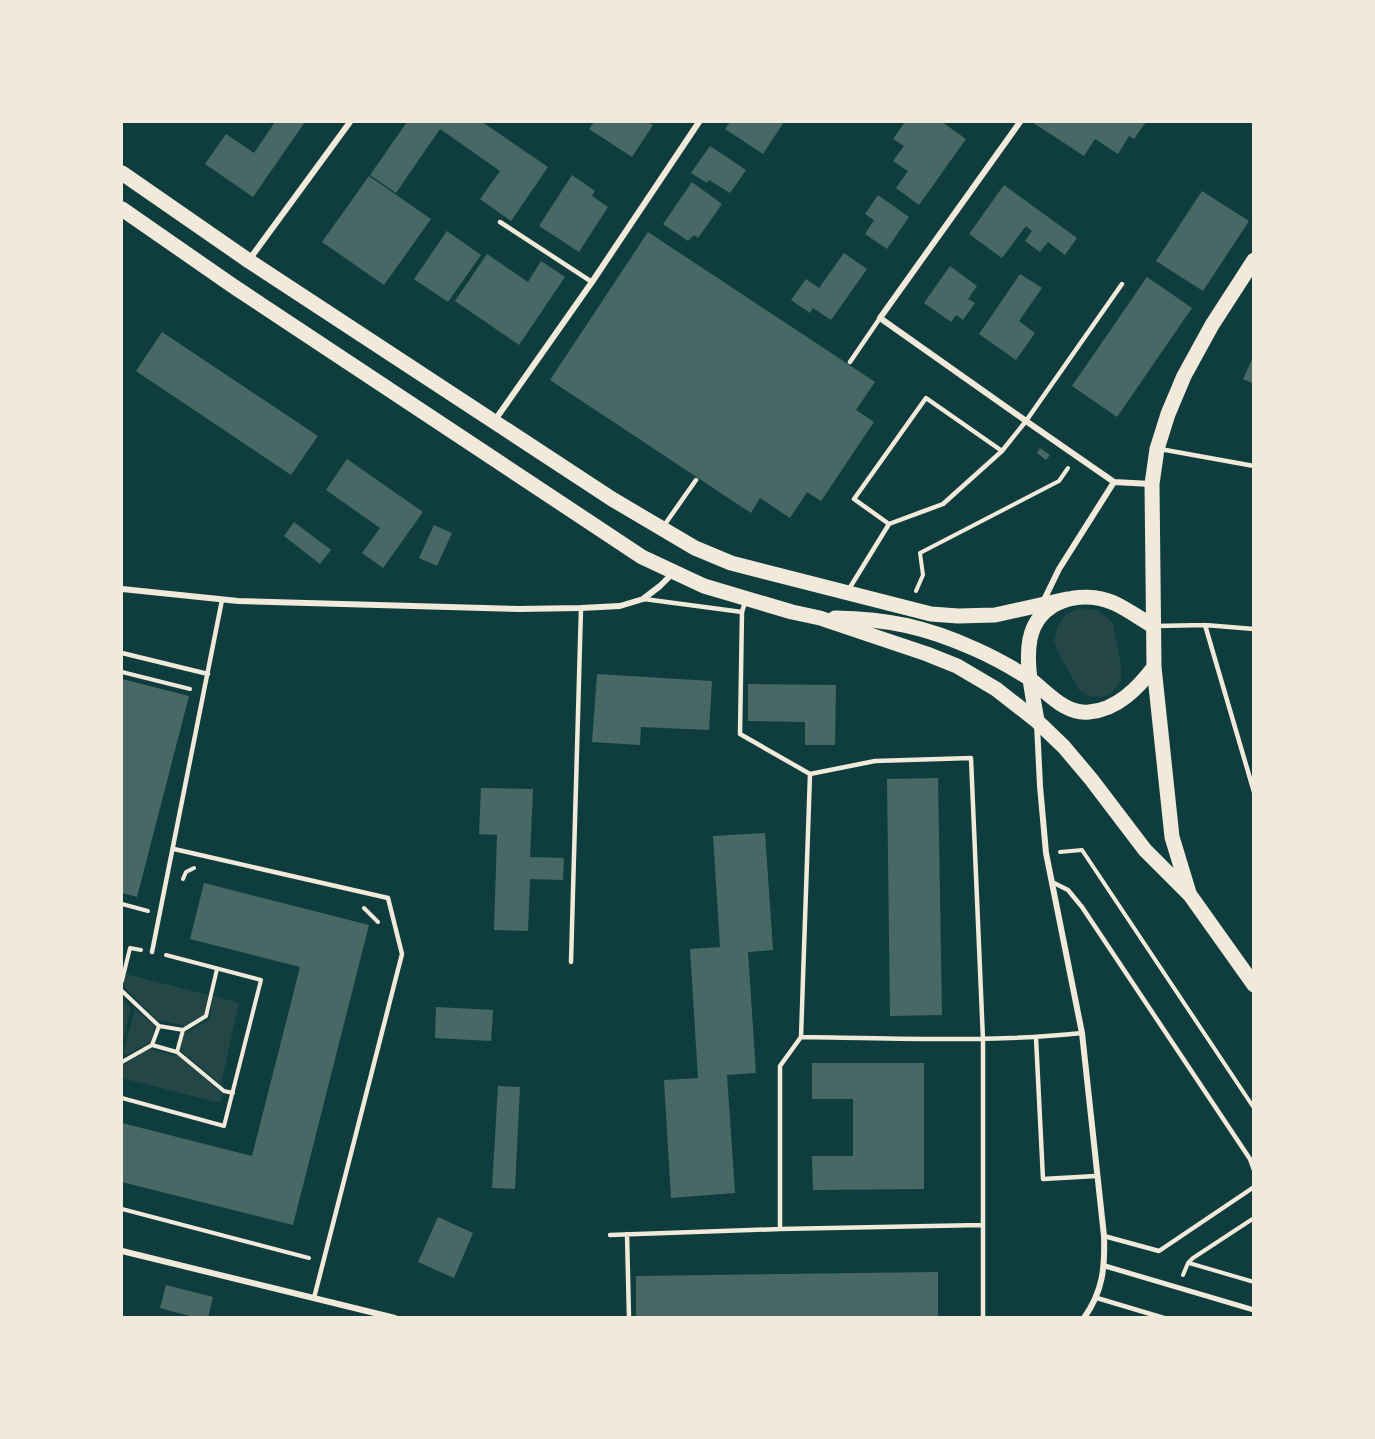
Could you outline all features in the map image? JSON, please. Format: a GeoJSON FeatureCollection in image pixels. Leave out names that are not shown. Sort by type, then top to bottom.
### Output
{"type":"FeatureCollection","features":[{"type":"Feature","properties":{"kind":"main road"},"geometry":{"type":"LineString","coordinates":[[122,173],[249,261],[612,499],[695,548],[731,563],[909,610],[958,616],[995,615],[1042,603],[1081,597],[1114,603],[1153,626]]}},
{"type":"Feature","properties":{"kind":"main road"},"geometry":{"type":"LineString","coordinates":[[122,209],[233,286],[575,514],[642,556],[744,605],[820,618],[866,619],[906,624],[936,633],[976,650],[1030,679],[1073,711],[1088,713],[1105,709],[1126,697],[1142,683],[1154,667]]}},
{"type":"Feature","properties":{"kind":"main road"},"geometry":{"type":"LineString","coordinates":[[1190,896],[1172,837],[1154,667],[1152,484],[1157,449],[1168,414],[1184,376],[1212,325],[1254,260]]}},
{"type":"Feature","properties":{"kind":"main road"},"geometry":{"type":"LineString","coordinates":[[1037,721],[1030,679],[1030,640],[1035,622],[1052,605],[1067,599]]}},
{"type":"Feature","properties":{"kind":"main road"},"geometry":{"type":"LineString","coordinates":[[820,618],[957,666],[996,689],[1037,721],[1064,747],[1091,779],[1145,850],[1190,896],[1254,985]]}},
{"type":"Feature","properties":{"kind":"main road"},"geometry":{"type":"LineString","coordinates":[[1029,654],[1044,688]]}},
{"type":"Feature","properties":{"kind":"street"},"geometry":{"type":"LineString","coordinates":[[249,261],[350,122]]}},
{"type":"Feature","properties":{"kind":"street"},"geometry":{"type":"LineString","coordinates":[[494,421],[592,282],[699,122]]}},
{"type":"Feature","properties":{"kind":"street"},"geometry":{"type":"LineString","coordinates":[[1020,122],[880,318],[1114,482],[1152,484]]}},
{"type":"Feature","properties":{"kind":"street"},"geometry":{"type":"LineString","coordinates":[[1035,622],[1059,569],[1114,482]]}},
{"type":"Feature","properties":{"kind":"street"},"geometry":{"type":"LineString","coordinates":[[122,589],[222,600],[519,609],[581,608],[620,606],[643,599],[673,572]]}},
{"type":"Feature","properties":{"kind":"street"},"geometry":{"type":"LineString","coordinates":[[1037,721],[1046,853],[1082,1033],[1104,1236],[1105,1266],[1097,1298],[1084,1317]]}},
{"type":"Feature","properties":{"kind":"street"},"geometry":{"type":"LineString","coordinates":[[122,1251],[395,1317]]}},
{"type":"Feature","properties":{"kind":"street"},"geometry":{"type":"LineString","coordinates":[[1105,1266],[1254,1310]]}},
{"type":"Feature","properties":{"kind":"lane"},"geometry":{"type":"LineString","coordinates":[[500,222],[592,282]]}},
{"type":"Feature","properties":{"kind":"lane"},"geometry":{"type":"LineString","coordinates":[[846,594],[889,524],[943,504],[1002,451],[1026,422],[1122,284]]}},
{"type":"Feature","properties":{"kind":"lane"},"geometry":{"type":"LineString","coordinates":[[850,362],[880,318]]}},
{"type":"Feature","properties":{"kind":"lane"},"geometry":{"type":"LineString","coordinates":[[889,524],[854,499],[926,398],[1002,451]]}},
{"type":"Feature","properties":{"kind":"lane"},"geometry":{"type":"LineString","coordinates":[[1157,449],[1254,466]]}},
{"type":"Feature","properties":{"kind":"lane"},"geometry":{"type":"LineString","coordinates":[[661,529],[696,480]]}},
{"type":"Feature","properties":{"kind":"lane"},"geometry":{"type":"LineString","coordinates":[[643,599],[744,605],[740,734],[810,774],[875,761],[971,758],[983,1040],[981,1225],[983,1317]]}},
{"type":"Feature","properties":{"kind":"lane"},"geometry":{"type":"LineString","coordinates":[[152,952],[222,600]]}},
{"type":"Feature","properties":{"kind":"lane"},"geometry":{"type":"LineString","coordinates":[[571,962],[581,608]]}},
{"type":"Feature","properties":{"kind":"lane"},"geometry":{"type":"LineString","coordinates":[[1153,626],[1205,625],[1254,629]]}},
{"type":"Feature","properties":{"kind":"lane"},"geometry":{"type":"LineString","coordinates":[[1205,625],[1254,792]]}},
{"type":"Feature","properties":{"kind":"lane"},"geometry":{"type":"LineString","coordinates":[[122,652],[208,674]]}},
{"type":"Feature","properties":{"kind":"lane"},"geometry":{"type":"LineString","coordinates":[[780,1229],[780,1066],[801,1037],[810,774]]}},
{"type":"Feature","properties":{"kind":"lane"},"geometry":{"type":"LineString","coordinates":[[174,849],[388,898],[402,954],[314,1298]]}},
{"type":"Feature","properties":{"kind":"lane"},"geometry":{"type":"LineString","coordinates":[[1052,882],[1068,890],[1082,907],[1250,1159],[1254,1170]]}},
{"type":"Feature","properties":{"kind":"lane"},"geometry":{"type":"LineString","coordinates":[[801,1037],[983,1040],[1082,1033]]}},
{"type":"Feature","properties":{"kind":"lane"},"geometry":{"type":"LineString","coordinates":[[1036,1038],[1043,1179],[1096,1176]]}},
{"type":"Feature","properties":{"kind":"lane"},"geometry":{"type":"LineString","coordinates":[[1104,1236],[1159,1251],[1254,1187]]}},
{"type":"Feature","properties":{"kind":"lane"},"geometry":{"type":"LineString","coordinates":[[610,1235],[981,1225]]}},
{"type":"Feature","properties":{"kind":"lane"},"geometry":{"type":"LineString","coordinates":[[627,1234],[629,1317]]}},
{"type":"Feature","properties":{"kind":"lane"},"geometry":{"type":"LineString","coordinates":[[1097,1298],[1164,1317]]}},
{"type":"Feature","properties":{"kind":"path"},"geometry":{"type":"LineString","coordinates":[[912,600],[923,575],[920,553],[1059,481],[1077,456]]}},
{"type":"Feature","properties":{"kind":"path"},"geometry":{"type":"LineString","coordinates":[[122,672],[198,691]]}},
{"type":"Feature","properties":{"kind":"path"},"geometry":{"type":"LineString","coordinates":[[1046,853],[1082,850],[1254,1108]]}},
{"type":"Feature","properties":{"kind":"path"},"geometry":{"type":"LineString","coordinates":[[183,880],[186,872],[202,867]]}},
{"type":"Feature","properties":{"kind":"path"},"geometry":{"type":"LineString","coordinates":[[143,920],[148,899]]}},
{"type":"Feature","properties":{"kind":"path"},"geometry":{"type":"LineString","coordinates":[[122,904],[161,914]]}},
{"type":"Feature","properties":{"kind":"path"},"geometry":{"type":"LineString","coordinates":[[363,907],[383,928]]}},
{"type":"Feature","properties":{"kind":"path"},"geometry":{"type":"LineString","coordinates":[[137,949],[139,939]]}},
{"type":"Feature","properties":{"kind":"path"},"geometry":{"type":"LineString","coordinates":[[165,955],[168,944]]}},
{"type":"Feature","properties":{"kind":"path"},"geometry":{"type":"LineString","coordinates":[[122,981],[130,948],[261,980],[224,1126],[122,1098]]}},
{"type":"Feature","properties":{"kind":"path"},"geometry":{"type":"LineString","coordinates":[[122,991],[159,1026],[183,1030],[206,1016],[217,969]]}},
{"type":"Feature","properties":{"kind":"path"},"geometry":{"type":"LineString","coordinates":[[122,1062],[152,1045],[159,1026]]}},
{"type":"Feature","properties":{"kind":"path"},"geometry":{"type":"LineString","coordinates":[[177,1052],[183,1030]]}},
{"type":"Feature","properties":{"kind":"path"},"geometry":{"type":"LineString","coordinates":[[152,1045],[177,1052],[224,1091],[232,1093]]}},
{"type":"Feature","properties":{"kind":"path"},"geometry":{"type":"LineString","coordinates":[[122,1209],[310,1258],[313,1247]]}},
{"type":"Feature","properties":{"kind":"path"},"geometry":{"type":"LineString","coordinates":[[1177,1288],[1188,1263],[1254,1218]]}},
{"type":"Feature","properties":{"kind":"path"},"geometry":{"type":"LineString","coordinates":[[1188,1263],[1254,1282]]}},
{"type":"Feature","properties":{"kind":"shaded area"},"geometry":{"type":"Polygon","coordinates":[[[1079,608],[1098,610],[1113,623],[1121,665],[1121,681],[1110,695],[1089,696],[1079,690],[1054,642],[1058,625],[1067,614],[1079,608]]]}},
{"type":"Feature","properties":{"kind":"shaded area"},"geometry":{"type":"Polygon","coordinates":[[[126,974],[208,995],[204,1015],[185,1026],[157,1020],[123,986],[126,974]]]}},
{"type":"Feature","properties":{"kind":"shaded area"},"geometry":{"type":"Polygon","coordinates":[[[214,996],[239,1003],[221,1084],[180,1050],[184,1034],[209,1020],[214,996]]]}},
{"type":"Feature","properties":{"kind":"shaded area"},"geometry":{"type":"Polygon","coordinates":[[[124,1000],[131,1008],[122,1045],[122,1008],[124,1000]]]}},
{"type":"Feature","properties":{"kind":"shaded area"},"geometry":{"type":"Polygon","coordinates":[[[135,1009],[155,1026],[151,1042],[126,1055],[123,1054],[135,1009]]]}},
{"type":"Feature","properties":{"kind":"shaded area"},"geometry":{"type":"Polygon","coordinates":[[[150,1049],[178,1056],[223,1094],[220,1103],[122,1078],[122,1066],[150,1049]]]}},
{"type":"Feature","properties":{"kind":"building"},"geometry":{"type":"Polygon","coordinates":[[[275,122],[305,122],[253,197],[205,164],[226,134],[254,153],[275,122]]]}},
{"type":"Feature","properties":{"kind":"building"},"geometry":{"type":"Polygon","coordinates":[[[407,122],[482,122],[548,167],[511,221],[480,199],[500,171],[440,129],[396,193],[370,175],[407,122]]]}},
{"type":"Feature","properties":{"kind":"building"},"geometry":{"type":"Polygon","coordinates":[[[594,122],[647,122],[653,125],[632,157],[589,129],[594,122]]]}},
{"type":"Feature","properties":{"kind":"building"},"geometry":{"type":"Polygon","coordinates":[[[730,122],[784,122],[763,154],[725,129],[730,122]]]}},
{"type":"Feature","properties":{"kind":"building"},"geometry":{"type":"Polygon","coordinates":[[[905,122],[942,122],[966,139],[919,205],[896,188],[908,171],[893,161],[904,146],[893,139],[905,122]]]}},
{"type":"Feature","properties":{"kind":"building"},"geometry":{"type":"Polygon","coordinates":[[[1032,122],[1146,122],[1134,139],[1129,136],[1118,154],[1095,139],[1084,156],[1032,122]]]}},
{"type":"Feature","properties":{"kind":"building"},"geometry":{"type":"Polygon","coordinates":[[[710,146],[746,170],[730,193],[709,180],[707,183],[691,173],[710,146]]]}},
{"type":"Feature","properties":{"kind":"building"},"geometry":{"type":"Polygon","coordinates":[[[572,175],[595,191],[592,196],[608,207],[579,252],[539,226],[572,175]]]}},
{"type":"Feature","properties":{"kind":"building"},"geometry":{"type":"Polygon","coordinates":[[[369,176],[431,219],[384,285],[322,242],[369,176]]]}},
{"type":"Feature","properties":{"kind":"building"},"geometry":{"type":"Polygon","coordinates":[[[692,182],[722,204],[698,238],[694,235],[688,241],[663,224],[692,182]]]}},
{"type":"Feature","properties":{"kind":"building"},"geometry":{"type":"Polygon","coordinates":[[[1004,185],[1077,238],[1065,255],[1048,242],[1040,252],[1025,241],[1032,231],[1026,226],[1002,258],[969,234],[1004,185]]]}},
{"type":"Feature","properties":{"kind":"building"},"geometry":{"type":"Polygon","coordinates":[[[1202,191],[1249,221],[1203,291],[1156,261],[1202,191]]]}},
{"type":"Feature","properties":{"kind":"building"},"geometry":{"type":"Polygon","coordinates":[[[878,195],[909,217],[887,249],[865,234],[874,220],[865,214],[878,195]]]}},
{"type":"Feature","properties":{"kind":"building"},"geometry":{"type":"Polygon","coordinates":[[[447,231],[481,255],[448,302],[414,279],[447,231]]]}},
{"type":"Feature","properties":{"kind":"building"},"geometry":{"type":"Polygon","coordinates":[[[648,232],[875,382],[856,410],[874,422],[821,501],[807,492],[790,518],[760,498],[751,513],[550,380],[648,232]]]}},
{"type":"Feature","properties":{"kind":"building"},"geometry":{"type":"Polygon","coordinates":[[[844,253],[867,269],[831,320],[813,308],[810,313],[791,300],[806,279],[819,288],[844,253]]]}},
{"type":"Feature","properties":{"kind":"building"},"geometry":{"type":"Polygon","coordinates":[[[487,254],[528,282],[541,261],[565,277],[519,345],[455,301],[487,254]]]}},
{"type":"Feature","properties":{"kind":"building"},"geometry":{"type":"Polygon","coordinates":[[[950,266],[977,286],[968,299],[975,303],[963,320],[956,315],[951,322],[924,303],[950,266]]]}},
{"type":"Feature","properties":{"kind":"building"},"geometry":{"type":"Polygon","coordinates":[[[1020,274],[1042,288],[1019,321],[1035,333],[1016,360],[979,334],[1020,274]]]}},
{"type":"Feature","properties":{"kind":"building"},"geometry":{"type":"Polygon","coordinates":[[[1147,277],[1192,308],[1117,417],[1072,386],[1147,277]]]}},
{"type":"Feature","properties":{"kind":"building"},"geometry":{"type":"Polygon","coordinates":[[[162,332],[318,436],[291,475],[136,371],[162,332]]]}},
{"type":"Feature","properties":{"kind":"building"},"geometry":{"type":"Polygon","coordinates":[[[1254,355],[1254,384],[1243,379],[1254,355]]]}},
{"type":"Feature","properties":{"kind":"building"},"geometry":{"type":"Polygon","coordinates":[[[1040,448],[1050,455],[1046,460],[1037,453],[1040,448]]]}},
{"type":"Feature","properties":{"kind":"building"},"geometry":{"type":"Polygon","coordinates":[[[347,459],[423,512],[383,568],[362,553],[380,528],[326,490],[347,459]]]}},
{"type":"Feature","properties":{"kind":"building"},"geometry":{"type":"Polygon","coordinates":[[[294,522],[331,550],[320,564],[284,536],[294,522]]]}},
{"type":"Feature","properties":{"kind":"building"},"geometry":{"type":"Polygon","coordinates":[[[434,525],[452,533],[437,566],[419,558],[434,525]]]}},
{"type":"Feature","properties":{"kind":"building"},"geometry":{"type":"Polygon","coordinates":[[[597,674],[712,681],[709,730],[641,727],[640,745],[592,742],[597,674]]]}},
{"type":"Feature","properties":{"kind":"building"},"geometry":{"type":"Polygon","coordinates":[[[122,679],[189,696],[137,897],[122,893],[122,679]]]}},
{"type":"Feature","properties":{"kind":"building"},"geometry":{"type":"Polygon","coordinates":[[[748,684],[836,685],[835,745],[805,745],[805,722],[748,721],[748,684]]]}},
{"type":"Feature","properties":{"kind":"building"},"geometry":{"type":"Polygon","coordinates":[[[938,778],[942,1015],[890,1016],[887,779],[938,778]]]}},
{"type":"Feature","properties":{"kind":"building"},"geometry":{"type":"Polygon","coordinates":[[[481,788],[533,789],[530,857],[564,858],[563,880],[530,879],[528,931],[494,930],[497,835],[479,834],[481,788]]]}},
{"type":"Feature","properties":{"kind":"building"},"geometry":{"type":"Polygon","coordinates":[[[765,833],[773,950],[748,952],[756,1073],[727,1075],[735,1193],[671,1198],[664,1080],[698,1078],[690,949],[720,947],[713,836],[765,833]]]}},
{"type":"Feature","properties":{"kind":"building"},"geometry":{"type":"Polygon","coordinates":[[[204,883],[369,925],[293,1225],[122,1182],[122,1123],[252,1156],[300,967],[190,939],[204,883]]]}},
{"type":"Feature","properties":{"kind":"building"},"geometry":{"type":"Polygon","coordinates":[[[436,1007],[493,1010],[491,1041],[435,1038],[436,1007]]]}},
{"type":"Feature","properties":{"kind":"building"},"geometry":{"type":"Polygon","coordinates":[[[812,1063],[924,1063],[924,1189],[813,1190],[812,1156],[853,1156],[853,1099],[812,1099],[812,1063]]]}},
{"type":"Feature","properties":{"kind":"building"},"geometry":{"type":"Polygon","coordinates":[[[498,1086],[520,1087],[515,1189],[492,1188],[498,1086]]]}},
{"type":"Feature","properties":{"kind":"building"},"geometry":{"type":"Polygon","coordinates":[[[438,1217],[473,1233],[454,1278],[418,1262],[438,1217]]]}},
{"type":"Feature","properties":{"kind":"building"},"geometry":{"type":"Polygon","coordinates":[[[938,1272],[938,1318],[636,1318],[636,1276],[938,1272]]]}},
{"type":"Feature","properties":{"kind":"building"},"geometry":{"type":"Polygon","coordinates":[[[166,1285],[213,1297],[208,1318],[197,1318],[160,1308],[166,1285]]]}}]}
